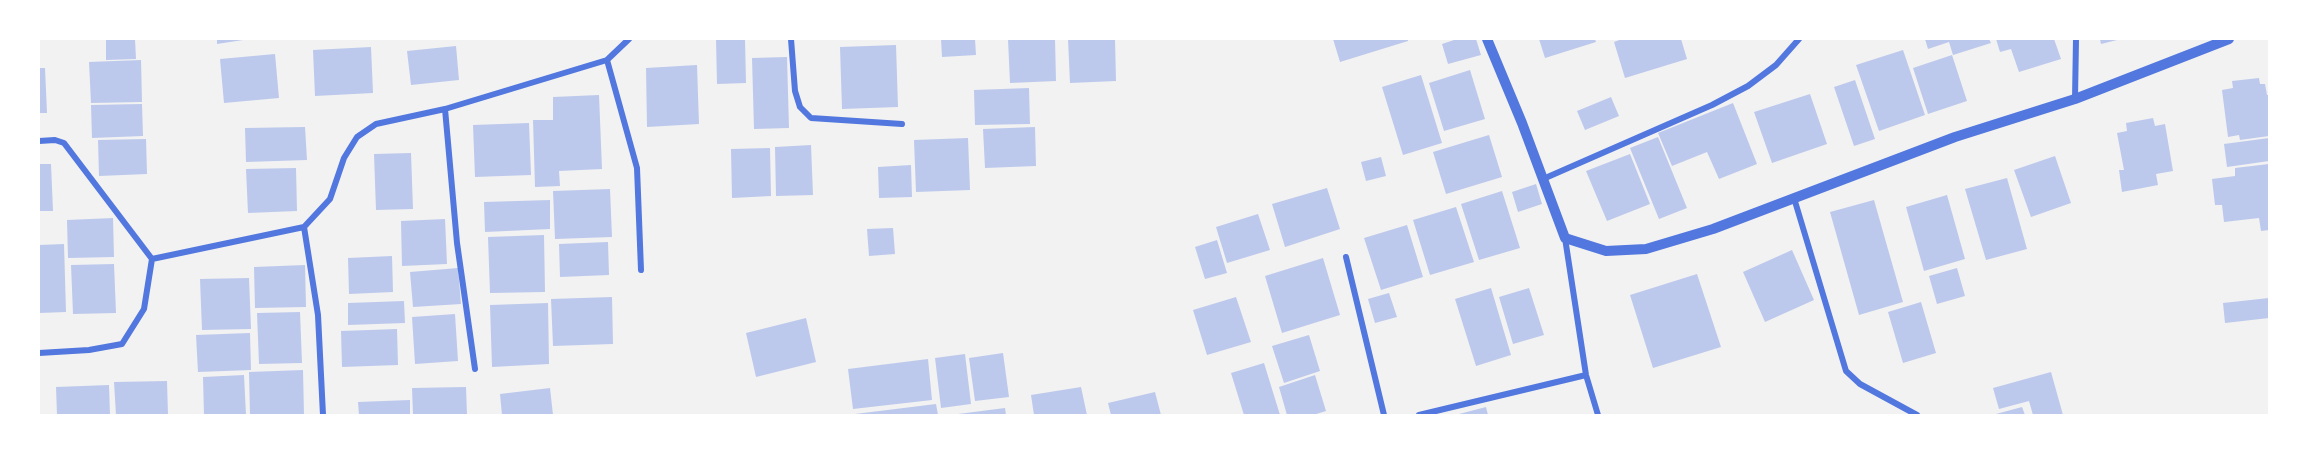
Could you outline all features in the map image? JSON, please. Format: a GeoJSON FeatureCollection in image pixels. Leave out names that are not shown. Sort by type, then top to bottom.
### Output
{"type":"FeatureCollection","features":[{"type":"Feature","properties":{"kind":"street"},"geometry":{"type":"LineString","coordinates":[[152,259],[304,227],[330,199],[344,158],[357,137],[376,124],[445,109],[607,60],[630,39]]}},
{"type":"Feature","properties":{"kind":"street"},"geometry":{"type":"LineString","coordinates":[[791,39],[795,91],[800,106],[812,118],[902,124]]}},
{"type":"Feature","properties":{"kind":"street"},"geometry":{"type":"LineString","coordinates":[[1486,39],[1544,179],[1565,238],[1586,375],[1598,415]]}},
{"type":"Feature","properties":{"kind":"street"},"geometry":{"type":"LineString","coordinates":[[1544,179],[1712,105],[1748,86],[1776,65],[1799,39]]}},
{"type":"Feature","properties":{"kind":"street"},"geometry":{"type":"LineString","coordinates":[[2075,99],[2076,39]]}},
{"type":"Feature","properties":{"kind":"street"},"geometry":{"type":"LineString","coordinates":[[1565,238],[1606,251],[1647,249],[1713,229],[1955,137],[2075,99],[2229,39]]}},
{"type":"Feature","properties":{"kind":"street"},"geometry":{"type":"LineString","coordinates":[[607,60],[637,168],[641,270]]}},
{"type":"Feature","properties":{"kind":"street"},"geometry":{"type":"LineString","coordinates":[[445,109],[457,243],[475,369]]}},
{"type":"Feature","properties":{"kind":"street"},"geometry":{"type":"LineString","coordinates":[[39,141],[55,140],[64,143],[152,259],[144,309],[122,344],[89,350],[39,353]]}},
{"type":"Feature","properties":{"kind":"street"},"geometry":{"type":"LineString","coordinates":[[1794,198],[1846,371],[1860,384],[1917,415]]}},
{"type":"Feature","properties":{"kind":"street"},"geometry":{"type":"LineString","coordinates":[[304,227],[318,315],[322,415]]}},
{"type":"Feature","properties":{"kind":"street"},"geometry":{"type":"LineString","coordinates":[[1346,257],[1384,415]]}},
{"type":"Feature","properties":{"kind":"street"},"geometry":{"type":"LineString","coordinates":[[1419,415],[1586,375]]}},
{"type":"Feature","properties":{"kind":"building"},"geometry":{"type":"Polygon","coordinates":[[[106,39],[135,39],[136,59],[106,60],[106,39]]]}},
{"type":"Feature","properties":{"kind":"building"},"geometry":{"type":"Polygon","coordinates":[[[217,39],[243,39],[243,40],[217,44],[217,39]]]}},
{"type":"Feature","properties":{"kind":"building"},"geometry":{"type":"Polygon","coordinates":[[[716,39],[745,39],[746,83],[717,84],[716,39]]]}},
{"type":"Feature","properties":{"kind":"building"},"geometry":{"type":"Polygon","coordinates":[[[941,39],[975,39],[976,55],[942,57],[941,39]]]}},
{"type":"Feature","properties":{"kind":"building"},"geometry":{"type":"Polygon","coordinates":[[[1008,39],[1055,39],[1056,81],[1010,83],[1008,39]]]}},
{"type":"Feature","properties":{"kind":"building"},"geometry":{"type":"Polygon","coordinates":[[[1068,39],[1115,39],[1116,81],[1070,83],[1068,39]]]}},
{"type":"Feature","properties":{"kind":"building"},"geometry":{"type":"Polygon","coordinates":[[[1333,39],[1408,39],[1408,41],[1340,62],[1333,39]]]}},
{"type":"Feature","properties":{"kind":"building"},"geometry":{"type":"Polygon","coordinates":[[[1457,39],[1476,39],[1481,55],[1448,64],[1442,44],[1457,39]]]}},
{"type":"Feature","properties":{"kind":"building"},"geometry":{"type":"Polygon","coordinates":[[[1539,39],[1595,39],[1596,42],[1545,58],[1539,39]]]}},
{"type":"Feature","properties":{"kind":"building"},"geometry":{"type":"Polygon","coordinates":[[[1622,39],[1681,39],[1687,59],[1625,78],[1614,42],[1622,39]]]}},
{"type":"Feature","properties":{"kind":"building"},"geometry":{"type":"Polygon","coordinates":[[[1925,39],[1989,39],[1991,43],[1953,55],[1949,42],[1928,49],[1925,39]]]}},
{"type":"Feature","properties":{"kind":"building"},"geometry":{"type":"Polygon","coordinates":[[[1996,39],[2054,39],[2061,59],[2019,72],[2011,49],[2000,52],[1996,39]]]}},
{"type":"Feature","properties":{"kind":"building"},"geometry":{"type":"Polygon","coordinates":[[[2100,39],[2117,39],[2117,40],[2101,44],[2100,39]]]}},
{"type":"Feature","properties":{"kind":"building"},"geometry":{"type":"Polygon","coordinates":[[[896,45],[898,107],[842,109],[840,47],[896,45]]]}},
{"type":"Feature","properties":{"kind":"building"},"geometry":{"type":"Polygon","coordinates":[[[456,46],[459,80],[411,85],[407,51],[456,46]]]}},
{"type":"Feature","properties":{"kind":"building"},"geometry":{"type":"Polygon","coordinates":[[[371,47],[373,93],[315,96],[313,50],[371,47]]]}},
{"type":"Feature","properties":{"kind":"building"},"geometry":{"type":"Polygon","coordinates":[[[1903,50],[1925,115],[1879,131],[1856,65],[1903,50]]]}},
{"type":"Feature","properties":{"kind":"building"},"geometry":{"type":"Polygon","coordinates":[[[275,54],[279,98],[224,103],[220,59],[275,54]]]}},
{"type":"Feature","properties":{"kind":"building"},"geometry":{"type":"Polygon","coordinates":[[[1952,55],[1967,101],[1928,114],[1913,68],[1952,55]]]}},
{"type":"Feature","properties":{"kind":"building"},"geometry":{"type":"Polygon","coordinates":[[[787,57],[789,128],[754,129],[752,58],[787,57]]]}},
{"type":"Feature","properties":{"kind":"building"},"geometry":{"type":"Polygon","coordinates":[[[141,60],[142,102],[91,103],[89,62],[141,60]]]}},
{"type":"Feature","properties":{"kind":"building"},"geometry":{"type":"Polygon","coordinates":[[[697,65],[699,124],[647,127],[646,68],[697,65]]]}},
{"type":"Feature","properties":{"kind":"building"},"geometry":{"type":"Polygon","coordinates":[[[39,68],[45,68],[47,113],[39,113],[39,68]]]}},
{"type":"Feature","properties":{"kind":"building"},"geometry":{"type":"Polygon","coordinates":[[[1470,70],[1485,119],[1444,131],[1429,83],[1470,70]]]}},
{"type":"Feature","properties":{"kind":"building"},"geometry":{"type":"Polygon","coordinates":[[[1421,75],[1442,143],[1403,155],[1382,87],[1421,75]]]}},
{"type":"Feature","properties":{"kind":"building"},"geometry":{"type":"Polygon","coordinates":[[[2259,78],[2260,84],[2265,84],[2267,95],[2269,95],[2269,136],[2240,140],[2239,135],[2228,137],[2222,90],[2233,88],[2232,81],[2259,78]]]}},
{"type":"Feature","properties":{"kind":"building"},"geometry":{"type":"Polygon","coordinates":[[[1855,80],[1875,139],[1854,146],[1834,87],[1855,80]]]}},
{"type":"Feature","properties":{"kind":"building"},"geometry":{"type":"Polygon","coordinates":[[[1029,88],[1030,124],[975,125],[974,90],[1029,88]]]}},
{"type":"Feature","properties":{"kind":"building"},"geometry":{"type":"Polygon","coordinates":[[[1810,94],[1827,144],[1772,163],[1754,112],[1810,94]]]}},
{"type":"Feature","properties":{"kind":"building"},"geometry":{"type":"Polygon","coordinates":[[[599,95],[602,169],[559,171],[560,186],[535,187],[533,120],[553,120],[553,97],[599,95]]]}},
{"type":"Feature","properties":{"kind":"building"},"geometry":{"type":"Polygon","coordinates":[[[1611,97],[1619,116],[1585,130],[1577,111],[1611,97]]]}},
{"type":"Feature","properties":{"kind":"building"},"geometry":{"type":"Polygon","coordinates":[[[1733,103],[1757,164],[1719,179],[1707,152],[1672,166],[1658,133],[1733,103]]]}},
{"type":"Feature","properties":{"kind":"building"},"geometry":{"type":"Polygon","coordinates":[[[142,104],[143,136],[92,138],[91,105],[142,104]]]}},
{"type":"Feature","properties":{"kind":"building"},"geometry":{"type":"Polygon","coordinates":[[[2153,118],[2155,126],[2165,124],[2173,171],[2156,174],[2158,185],[2122,192],[2119,170],[2124,170],[2117,133],[2127,131],[2126,123],[2153,118]]]}},
{"type":"Feature","properties":{"kind":"building"},"geometry":{"type":"Polygon","coordinates":[[[529,123],[531,175],[475,177],[473,125],[529,123]]]}},
{"type":"Feature","properties":{"kind":"building"},"geometry":{"type":"Polygon","coordinates":[[[305,127],[307,160],[246,162],[245,128],[305,127]]]}},
{"type":"Feature","properties":{"kind":"building"},"geometry":{"type":"Polygon","coordinates":[[[1035,127],[1036,166],[985,168],[983,129],[1035,127]]]}},
{"type":"Feature","properties":{"kind":"building"},"geometry":{"type":"Polygon","coordinates":[[[1489,135],[1502,177],[1446,194],[1433,152],[1489,135]]]}},
{"type":"Feature","properties":{"kind":"building"},"geometry":{"type":"Polygon","coordinates":[[[1658,137],[1687,208],[1659,219],[1630,148],[1658,137]]]}},
{"type":"Feature","properties":{"kind":"building"},"geometry":{"type":"Polygon","coordinates":[[[968,138],[970,190],[916,192],[914,140],[968,138]]]}},
{"type":"Feature","properties":{"kind":"building"},"geometry":{"type":"Polygon","coordinates":[[[2269,138],[2269,161],[2227,167],[2224,144],[2269,138]]]}},
{"type":"Feature","properties":{"kind":"building"},"geometry":{"type":"Polygon","coordinates":[[[146,139],[147,174],[99,176],[98,140],[146,139]]]}},
{"type":"Feature","properties":{"kind":"building"},"geometry":{"type":"Polygon","coordinates":[[[811,145],[813,195],[776,196],[775,147],[811,145]]]}},
{"type":"Feature","properties":{"kind":"building"},"geometry":{"type":"Polygon","coordinates":[[[770,148],[771,196],[732,198],[731,149],[770,148]]]}},
{"type":"Feature","properties":{"kind":"building"},"geometry":{"type":"Polygon","coordinates":[[[411,153],[413,209],[376,210],[374,154],[411,153]]]}},
{"type":"Feature","properties":{"kind":"building"},"geometry":{"type":"Polygon","coordinates":[[[1630,154],[1650,204],[1607,221],[1586,171],[1630,154]]]}},
{"type":"Feature","properties":{"kind":"building"},"geometry":{"type":"Polygon","coordinates":[[[2055,156],[2071,203],[2031,217],[2014,170],[2055,156]]]}},
{"type":"Feature","properties":{"kind":"building"},"geometry":{"type":"Polygon","coordinates":[[[1381,157],[1386,176],[1366,181],[1361,162],[1381,157]]]}},
{"type":"Feature","properties":{"kind":"building"},"geometry":{"type":"Polygon","coordinates":[[[39,164],[51,164],[53,211],[39,211],[39,164]]]}},
{"type":"Feature","properties":{"kind":"building"},"geometry":{"type":"Polygon","coordinates":[[[2269,164],[2269,230],[2261,231],[2259,218],[2224,222],[2222,205],[2215,205],[2212,179],[2235,176],[2235,168],[2269,164]]]}},
{"type":"Feature","properties":{"kind":"building"},"geometry":{"type":"Polygon","coordinates":[[[911,165],[912,197],[879,198],[878,167],[911,165]]]}},
{"type":"Feature","properties":{"kind":"building"},"geometry":{"type":"Polygon","coordinates":[[[296,168],[297,211],[248,213],[246,169],[296,168]]]}},
{"type":"Feature","properties":{"kind":"building"},"geometry":{"type":"Polygon","coordinates":[[[2007,178],[2027,249],[1986,260],[1965,189],[2007,178]]]}},
{"type":"Feature","properties":{"kind":"building"},"geometry":{"type":"Polygon","coordinates":[[[1536,184],[1542,204],[1518,212],[1512,192],[1536,184]]]}},
{"type":"Feature","properties":{"kind":"building"},"geometry":{"type":"Polygon","coordinates":[[[1327,188],[1340,229],[1285,247],[1272,204],[1327,188]]]}},
{"type":"Feature","properties":{"kind":"building"},"geometry":{"type":"Polygon","coordinates":[[[610,189],[612,237],[555,239],[553,191],[610,189]]]}},
{"type":"Feature","properties":{"kind":"building"},"geometry":{"type":"Polygon","coordinates":[[[1502,191],[1520,248],[1479,260],[1461,204],[1502,191]]]}},
{"type":"Feature","properties":{"kind":"building"},"geometry":{"type":"Polygon","coordinates":[[[1947,195],[1965,259],[1924,271],[1906,207],[1947,195]]]}},
{"type":"Feature","properties":{"kind":"building"},"geometry":{"type":"Polygon","coordinates":[[[550,200],[550,229],[485,232],[484,202],[550,200]]]}},
{"type":"Feature","properties":{"kind":"building"},"geometry":{"type":"Polygon","coordinates":[[[1874,200],[1903,302],[1859,315],[1830,212],[1874,200]]]}},
{"type":"Feature","properties":{"kind":"building"},"geometry":{"type":"Polygon","coordinates":[[[1456,207],[1474,262],[1430,275],[1413,220],[1456,207]]]}},
{"type":"Feature","properties":{"kind":"building"},"geometry":{"type":"Polygon","coordinates":[[[1258,214],[1270,250],[1227,263],[1216,227],[1258,214]]]}},
{"type":"Feature","properties":{"kind":"building"},"geometry":{"type":"Polygon","coordinates":[[[113,218],[114,257],[68,258],[67,220],[113,218]]]}},
{"type":"Feature","properties":{"kind":"building"},"geometry":{"type":"Polygon","coordinates":[[[445,219],[447,264],[402,266],[401,221],[445,219]]]}},
{"type":"Feature","properties":{"kind":"building"},"geometry":{"type":"Polygon","coordinates":[[[1407,225],[1423,277],[1381,290],[1364,238],[1407,225]]]}},
{"type":"Feature","properties":{"kind":"building"},"geometry":{"type":"Polygon","coordinates":[[[893,228],[895,254],[869,256],[867,229],[893,228]]]}},
{"type":"Feature","properties":{"kind":"building"},"geometry":{"type":"Polygon","coordinates":[[[544,235],[545,292],[490,293],[488,237],[544,235]]]}},
{"type":"Feature","properties":{"kind":"building"},"geometry":{"type":"Polygon","coordinates":[[[1217,240],[1227,273],[1205,279],[1195,247],[1217,240]]]}},
{"type":"Feature","properties":{"kind":"building"},"geometry":{"type":"Polygon","coordinates":[[[608,242],[609,275],[560,277],[559,244],[608,242]]]}},
{"type":"Feature","properties":{"kind":"building"},"geometry":{"type":"Polygon","coordinates":[[[64,244],[66,312],[39,313],[39,245],[64,244]]]}},
{"type":"Feature","properties":{"kind":"building"},"geometry":{"type":"Polygon","coordinates":[[[1792,250],[1814,300],[1765,322],[1743,272],[1792,250]]]}},
{"type":"Feature","properties":{"kind":"building"},"geometry":{"type":"Polygon","coordinates":[[[392,256],[393,292],[349,294],[348,258],[392,256]]]}},
{"type":"Feature","properties":{"kind":"building"},"geometry":{"type":"Polygon","coordinates":[[[1323,258],[1340,315],[1282,333],[1265,276],[1323,258]]]}},
{"type":"Feature","properties":{"kind":"building"},"geometry":{"type":"Polygon","coordinates":[[[114,264],[116,313],[73,314],[71,265],[114,264]]]}},
{"type":"Feature","properties":{"kind":"building"},"geometry":{"type":"Polygon","coordinates":[[[305,265],[306,307],[255,308],[254,267],[305,265]]]}},
{"type":"Feature","properties":{"kind":"building"},"geometry":{"type":"Polygon","coordinates":[[[458,268],[461,304],[413,307],[410,272],[458,268]]]}},
{"type":"Feature","properties":{"kind":"building"},"geometry":{"type":"Polygon","coordinates":[[[1957,268],[1965,296],[1937,304],[1929,276],[1957,268]]]}},
{"type":"Feature","properties":{"kind":"building"},"geometry":{"type":"Polygon","coordinates":[[[1697,274],[1721,347],[1653,368],[1630,295],[1697,274]]]}},
{"type":"Feature","properties":{"kind":"building"},"geometry":{"type":"Polygon","coordinates":[[[249,278],[251,329],[202,330],[200,279],[249,278]]]}},
{"type":"Feature","properties":{"kind":"building"},"geometry":{"type":"Polygon","coordinates":[[[1491,288],[1511,355],[1476,366],[1455,299],[1491,288]]]}},
{"type":"Feature","properties":{"kind":"building"},"geometry":{"type":"Polygon","coordinates":[[[1529,288],[1544,335],[1513,344],[1499,297],[1529,288]]]}},
{"type":"Feature","properties":{"kind":"building"},"geometry":{"type":"Polygon","coordinates":[[[1389,293],[1397,317],[1375,323],[1368,299],[1389,293]]]}},
{"type":"Feature","properties":{"kind":"building"},"geometry":{"type":"Polygon","coordinates":[[[612,297],[613,344],[553,346],[551,299],[612,297]]]}},
{"type":"Feature","properties":{"kind":"building"},"geometry":{"type":"Polygon","coordinates":[[[1236,297],[1251,342],[1207,355],[1193,310],[1236,297]]]}},
{"type":"Feature","properties":{"kind":"building"},"geometry":{"type":"Polygon","coordinates":[[[2269,298],[2269,318],[2225,323],[2223,303],[2269,298]]]}},
{"type":"Feature","properties":{"kind":"building"},"geometry":{"type":"Polygon","coordinates":[[[404,301],[405,323],[348,325],[348,303],[404,301]]]}},
{"type":"Feature","properties":{"kind":"building"},"geometry":{"type":"Polygon","coordinates":[[[1921,302],[1936,353],[1903,363],[1888,312],[1921,302]]]}},
{"type":"Feature","properties":{"kind":"building"},"geometry":{"type":"Polygon","coordinates":[[[548,303],[549,364],[492,367],[490,305],[548,303]]]}},
{"type":"Feature","properties":{"kind":"building"},"geometry":{"type":"Polygon","coordinates":[[[300,312],[302,363],[259,364],[257,313],[300,312]]]}},
{"type":"Feature","properties":{"kind":"building"},"geometry":{"type":"Polygon","coordinates":[[[455,314],[458,361],[415,364],[412,317],[455,314]]]}},
{"type":"Feature","properties":{"kind":"building"},"geometry":{"type":"Polygon","coordinates":[[[806,318],[816,362],[756,377],[746,333],[806,318]]]}},
{"type":"Feature","properties":{"kind":"building"},"geometry":{"type":"Polygon","coordinates":[[[397,329],[398,365],[342,367],[341,331],[397,329]]]}},
{"type":"Feature","properties":{"kind":"building"},"geometry":{"type":"Polygon","coordinates":[[[250,333],[251,370],[198,372],[196,335],[250,333]]]}},
{"type":"Feature","properties":{"kind":"building"},"geometry":{"type":"Polygon","coordinates":[[[1309,335],[1320,371],[1284,383],[1272,346],[1309,335]]]}},
{"type":"Feature","properties":{"kind":"building"},"geometry":{"type":"Polygon","coordinates":[[[1003,353],[1009,397],[975,401],[969,358],[1003,353]]]}},
{"type":"Feature","properties":{"kind":"building"},"geometry":{"type":"Polygon","coordinates":[[[965,354],[971,404],[941,408],[935,358],[965,354]]]}},
{"type":"Feature","properties":{"kind":"building"},"geometry":{"type":"Polygon","coordinates":[[[928,359],[932,400],[853,409],[848,369],[928,359]]]}},
{"type":"Feature","properties":{"kind":"building"},"geometry":{"type":"Polygon","coordinates":[[[1264,363],[1280,415],[1244,415],[1231,373],[1264,363]]]}},
{"type":"Feature","properties":{"kind":"building"},"geometry":{"type":"Polygon","coordinates":[[[303,370],[304,415],[250,415],[249,372],[303,370]]]}},
{"type":"Feature","properties":{"kind":"building"},"geometry":{"type":"Polygon","coordinates":[[[2051,372],[2063,415],[2033,415],[2029,401],[1999,409],[1993,388],[2051,372]]]}},
{"type":"Feature","properties":{"kind":"building"},"geometry":{"type":"Polygon","coordinates":[[[244,375],[246,415],[204,415],[203,377],[244,375]]]}},
{"type":"Feature","properties":{"kind":"building"},"geometry":{"type":"Polygon","coordinates":[[[1315,375],[1326,411],[1313,415],[1287,415],[1279,387],[1315,375]]]}},
{"type":"Feature","properties":{"kind":"building"},"geometry":{"type":"Polygon","coordinates":[[[167,381],[168,415],[116,415],[114,382],[167,381]]]}},
{"type":"Feature","properties":{"kind":"building"},"geometry":{"type":"Polygon","coordinates":[[[109,385],[110,415],[57,415],[56,387],[109,385]]]}},
{"type":"Feature","properties":{"kind":"building"},"geometry":{"type":"Polygon","coordinates":[[[466,387],[467,415],[413,415],[412,388],[466,387]]]}},
{"type":"Feature","properties":{"kind":"building"},"geometry":{"type":"Polygon","coordinates":[[[1081,387],[1087,415],[1034,415],[1031,395],[1081,387]]]}},
{"type":"Feature","properties":{"kind":"building"},"geometry":{"type":"Polygon","coordinates":[[[550,388],[553,415],[502,415],[500,394],[550,388]]]}},
{"type":"Feature","properties":{"kind":"building"},"geometry":{"type":"Polygon","coordinates":[[[1155,392],[1161,415],[1111,415],[1108,403],[1155,392]]]}},
{"type":"Feature","properties":{"kind":"building"},"geometry":{"type":"Polygon","coordinates":[[[410,400],[410,415],[359,415],[358,402],[410,400]]]}},
{"type":"Feature","properties":{"kind":"building"},"geometry":{"type":"Polygon","coordinates":[[[936,404],[938,415],[855,415],[855,414],[936,404]]]}},
{"type":"Feature","properties":{"kind":"building"},"geometry":{"type":"Polygon","coordinates":[[[1486,407],[1488,415],[1459,415],[1459,414],[1486,407]]]}},
{"type":"Feature","properties":{"kind":"building"},"geometry":{"type":"Polygon","coordinates":[[[2022,407],[2025,415],[1996,415],[1996,414],[2022,407]]]}},
{"type":"Feature","properties":{"kind":"building"},"geometry":{"type":"Polygon","coordinates":[[[1005,408],[1006,415],[958,415],[958,414],[1005,408]]]}}]}
